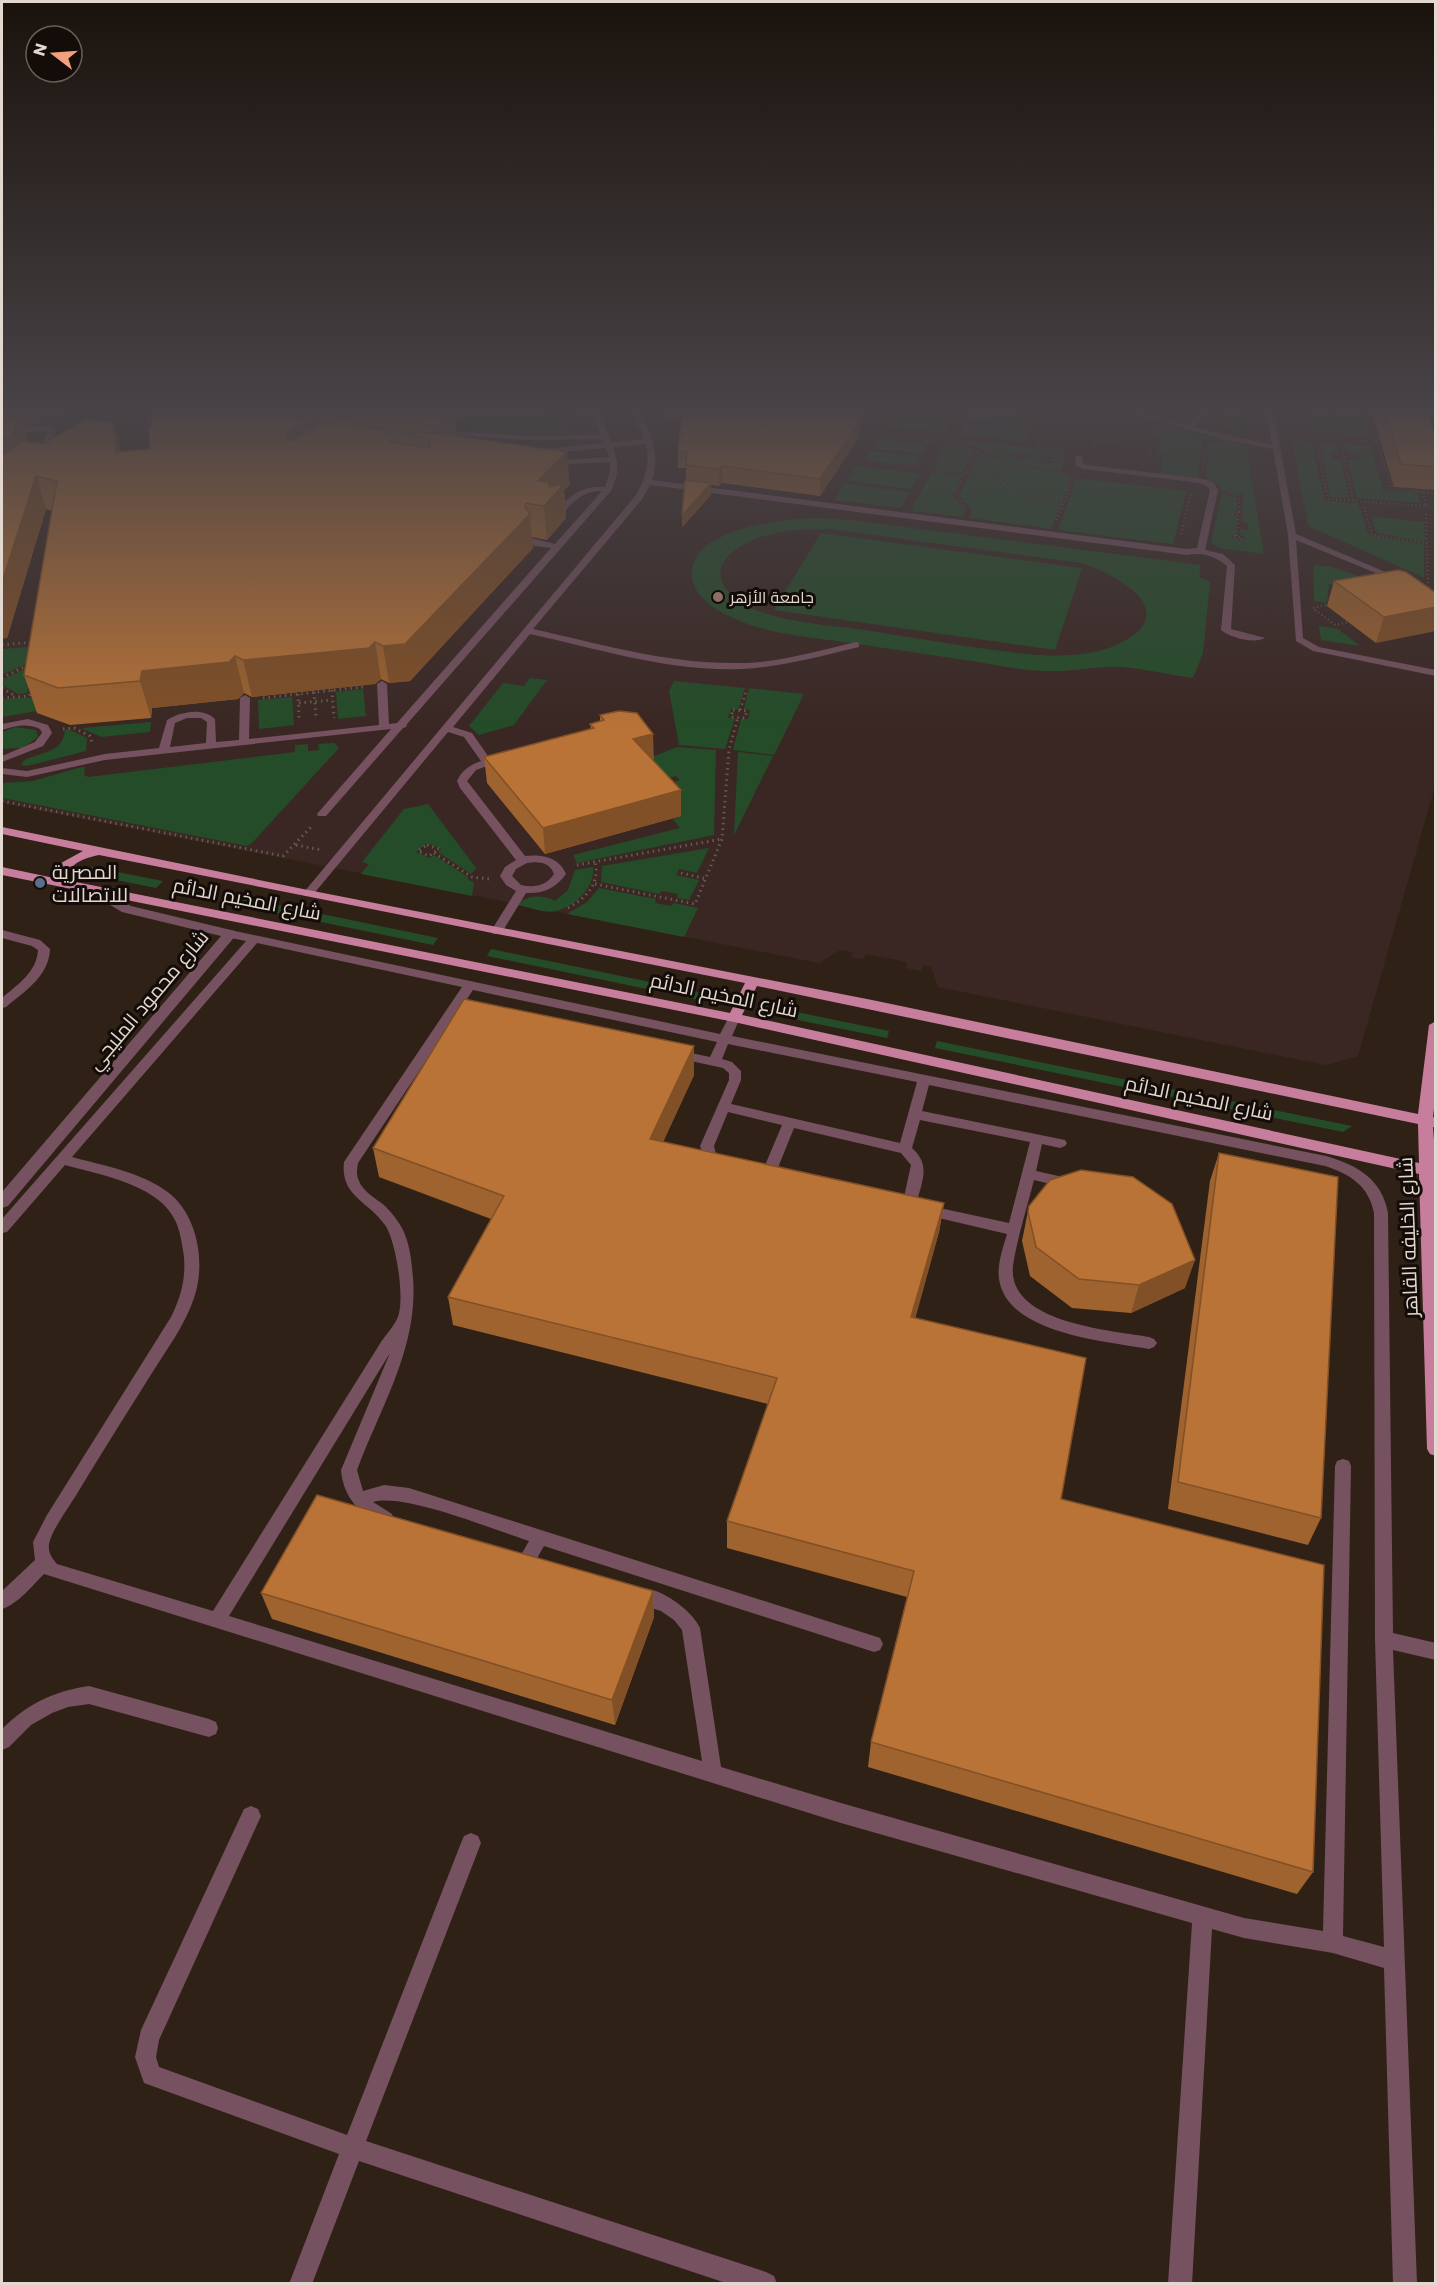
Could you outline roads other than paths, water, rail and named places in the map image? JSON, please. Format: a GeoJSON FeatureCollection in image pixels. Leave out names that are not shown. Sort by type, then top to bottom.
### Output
{"type":"FeatureCollection","features":[{"type":"Feature","properties":{"kind":"main road","name":"شارع المخيم الدائم"},"geometry":{"type":"LineString","coordinates":[[2,831],[308,894],[753,981],[1430,1122]]}},
{"type":"Feature","properties":{"kind":"main road"},"geometry":{"type":"LineString","coordinates":[[60,883],[60,874],[68,864],[81,856],[98,851]]}},
{"type":"Feature","properties":{"kind":"main road","name":"شارع المخيم الدائم"},"geometry":{"type":"LineString","coordinates":[[2,872],[734,1018],[1431,1171]]}},
{"type":"Feature","properties":{"kind":"main road"},"geometry":{"type":"LineString","coordinates":[[734,1018],[753,981]]}},
{"type":"Feature","properties":{"kind":"main road","name":"شارع الخليفه القاهر"},"geometry":{"type":"LineString","coordinates":[[1436,1025],[1430,1122],[1436,1449]]}},
{"type":"Feature","properties":{"kind":"street","name":"شارع محمود المليجي"},"geometry":{"type":"LineString","coordinates":[[2,1202],[230,934],[127,909],[92,890]]}},
{"type":"Feature","properties":{"kind":"lane"},"geometry":{"type":"LineString","coordinates":[[322,814],[586,516]]}},
{"type":"Feature","properties":{"kind":"lane"},"geometry":{"type":"LineString","coordinates":[[308,894],[624,516]]}},
{"type":"Feature","properties":{"kind":"lane"},"geometry":{"type":"LineString","coordinates":[[906,516],[1187,552],[1199,551],[1221,556],[1231,565],[1226,630],[1233,634],[1260,638]]}},
{"type":"Feature","properties":{"kind":"lane"},"geometry":{"type":"LineString","coordinates":[[1199,551],[1208,516]]}},
{"type":"Feature","properties":{"kind":"lane"},"geometry":{"type":"LineString","coordinates":[[1289,516],[1299,639],[1309,646],[1436,673]]}},
{"type":"Feature","properties":{"kind":"lane"},"geometry":{"type":"LineString","coordinates":[[557,529],[573,531]]}},
{"type":"Feature","properties":{"kind":"lane"},"geometry":{"type":"LineString","coordinates":[[1292,535],[1431,590]]}},
{"type":"Feature","properties":{"kind":"lane"},"geometry":{"type":"LineString","coordinates":[[550,537],[566,539]]}},
{"type":"Feature","properties":{"kind":"lane"},"geometry":{"type":"LineString","coordinates":[[534,540],[537,544],[559,547]]}},
{"type":"Feature","properties":{"kind":"lane"},"geometry":{"type":"LineString","coordinates":[[528,631],[700,666],[761,664],[856,645]]}},
{"type":"Feature","properties":{"kind":"lane"},"geometry":{"type":"LineString","coordinates":[[382,684],[384,727]]}},
{"type":"Feature","properties":{"kind":"lane"},"geometry":{"type":"LineString","coordinates":[[244,742],[248,698]]}},
{"type":"Feature","properties":{"kind":"lane"},"geometry":{"type":"LineString","coordinates":[[164,750],[170,722],[181,717],[196,715],[204,715],[212,721],[211,746]]}},
{"type":"Feature","properties":{"kind":"lane"},"geometry":{"type":"LineString","coordinates":[[2,727],[16,723],[33,723],[44,727],[47,733],[39,744],[2,759]]}},
{"type":"Feature","properties":{"kind":"lane"},"geometry":{"type":"LineString","coordinates":[[2,771],[27,774],[88,759],[403,725]]}},
{"type":"Feature","properties":{"kind":"lane"},"geometry":{"type":"LineString","coordinates":[[446,728],[464,732],[472,738],[488,763]]}},
{"type":"Feature","properties":{"kind":"lane"},"geometry":{"type":"LineString","coordinates":[[510,757],[469,770],[463,777],[463,785],[523,861]]}},
{"type":"Feature","properties":{"kind":"lane"},"geometry":{"type":"LineString","coordinates":[[546,860],[558,868],[557,880],[552,885],[533,890],[523,889],[508,880],[506,876],[511,867],[523,861],[546,860]]}},
{"type":"Feature","properties":{"kind":"lane"},"geometry":{"type":"LineString","coordinates":[[497,931],[523,889]]}},
{"type":"Feature","properties":{"kind":"lane"},"geometry":{"type":"LineString","coordinates":[[2,934],[36,943],[44,950],[45,958],[40,968],[2,1004]]}},
{"type":"Feature","properties":{"kind":"lane"},"geometry":{"type":"LineString","coordinates":[[230,934],[724,1039],[1326,1161],[1344,1166],[1360,1175],[1373,1187],[1380,1200],[1381,1213],[1384,1639],[1405,2283]]}},
{"type":"Feature","properties":{"kind":"lane"},"geometry":{"type":"LineString","coordinates":[[2,1228],[254,939]]}},
{"type":"Feature","properties":{"kind":"lane"},"geometry":{"type":"LineString","coordinates":[[401,1525],[379,1516],[360,1499],[349,1481],[349,1470],[392,1374],[407,1318],[405,1269],[396,1232],[386,1215],[354,1189],[349,1171],[351,1162],[461,1009],[470,985]]}},
{"type":"Feature","properties":{"kind":"lane"},"geometry":{"type":"LineString","coordinates":[[714,1062],[734,1018]]}},
{"type":"Feature","properties":{"kind":"lane"},"geometry":{"type":"LineString","coordinates":[[669,1052],[732,1067],[737,1076],[707,1152],[715,1162],[734,1167]]}},
{"type":"Feature","properties":{"kind":"lane"},"geometry":{"type":"LineString","coordinates":[[905,1149],[924,1079]]}},
{"type":"Feature","properties":{"kind":"lane"},"geometry":{"type":"LineString","coordinates":[[724,1107],[905,1149],[916,1159],[918,1165],[903,1205],[1015,1230]]}},
{"type":"Feature","properties":{"kind":"lane"},"geometry":{"type":"LineString","coordinates":[[915,1114],[1060,1143]]}},
{"type":"Feature","properties":{"kind":"lane"},"geometry":{"type":"LineString","coordinates":[[769,1175],[790,1122]]}},
{"type":"Feature","properties":{"kind":"lane"},"geometry":{"type":"LineString","coordinates":[[1037,1139],[1006,1267],[1006,1280],[1010,1293],[1033,1315],[1049,1321],[1149,1343]]}},
{"type":"Feature","properties":{"kind":"lane"},"geometry":{"type":"LineString","coordinates":[[60,1159],[138,1183],[158,1192],[174,1206],[182,1221],[188,1236],[192,1267],[191,1286],[171,1328],[41,1542],[40,1553],[44,1562],[52,1570],[841,1813],[1244,1928],[1333,1943],[1395,1961]]}},
{"type":"Feature","properties":{"kind":"lane"},"geometry":{"type":"LineString","coordinates":[[1028,1174],[1085,1186]]}},
{"type":"Feature","properties":{"kind":"lane"},"geometry":{"type":"LineString","coordinates":[[217,1621],[386,1346],[407,1318]]}},
{"type":"Feature","properties":{"kind":"lane"},"geometry":{"type":"LineString","coordinates":[[1333,1943],[1343,1466]]}},
{"type":"Feature","properties":{"kind":"lane"},"geometry":{"type":"LineString","coordinates":[[360,1499],[372,1494],[397,1492],[874,1644]]}},
{"type":"Feature","properties":{"kind":"lane"},"geometry":{"type":"LineString","coordinates":[[526,1562],[540,1537]]}},
{"type":"Feature","properties":{"kind":"lane"},"geometry":{"type":"LineString","coordinates":[[2,1600],[23,1584],[44,1562]]}},
{"type":"Feature","properties":{"kind":"lane"},"geometry":{"type":"LineString","coordinates":[[673,1607],[682,1582]]}},
{"type":"Feature","properties":{"kind":"lane"},"geometry":{"type":"LineString","coordinates":[[625,1591],[673,1607],[685,1617],[695,1641],[713,1774]]}},
{"type":"Feature","properties":{"kind":"lane"},"geometry":{"type":"LineString","coordinates":[[1384,1639],[1436,1652]]}},
{"type":"Feature","properties":{"kind":"lane"},"geometry":{"type":"LineString","coordinates":[[2,1741],[24,1719],[46,1706],[68,1698],[89,1695],[208,1728]]}},
{"type":"Feature","properties":{"kind":"lane"},"geometry":{"type":"LineString","coordinates":[[251,1816],[149,2038],[145,2052],[145,2065],[152,2075],[353,2148],[765,2283]]}},
{"type":"Feature","properties":{"kind":"lane"},"geometry":{"type":"LineString","coordinates":[[300,2283],[471,1844]]}},
{"type":"Feature","properties":{"kind":"lane"},"geometry":{"type":"LineString","coordinates":[[1180,2283],[1203,1917]]}},
{"type":"Feature","properties":{"kind":"place","name":"جامعة الأزهر"},"geometry":{"type":"Point","coordinates":[718,597]}},
{"type":"Feature","properties":{"kind":"place","name":"المصرية للاتصالات"},"geometry":{"type":"Point","coordinates":[40,883]}}]}
